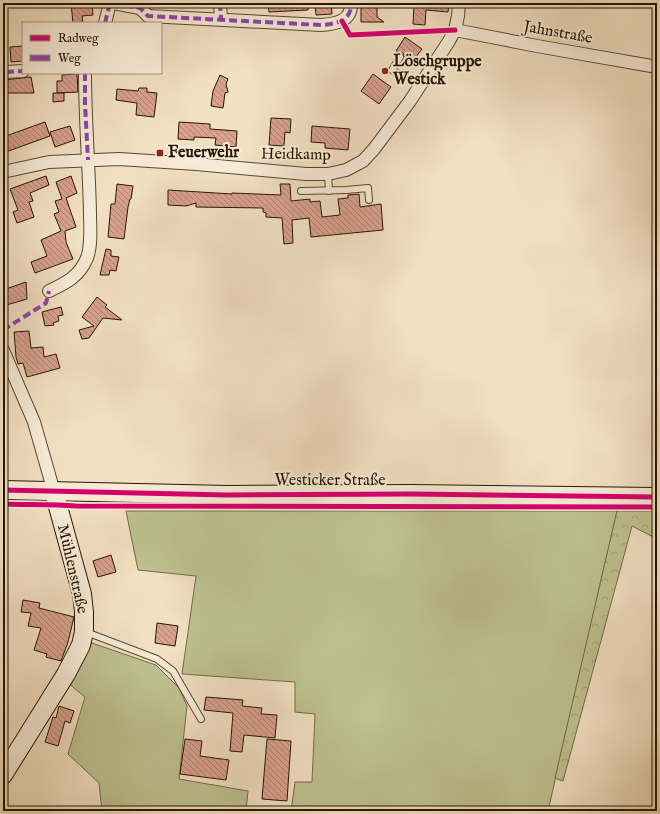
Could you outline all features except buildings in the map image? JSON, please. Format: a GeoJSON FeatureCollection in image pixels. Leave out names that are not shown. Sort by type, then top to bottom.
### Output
{"type":"FeatureCollection","features":[{"type":"Feature","properties":{"kind":"street"},"geometry":{"type":"LineString","coordinates":[[105,22],[111,3],[140,8],[148,16],[321,25],[334,24],[342,21],[349,15],[351,3]]}},
{"type":"Feature","properties":{"kind":"street"},"geometry":{"type":"LineString","coordinates":[[220,3],[220,19]]}},
{"type":"Feature","properties":{"kind":"street","name":"Heidkamp"},"geometry":{"type":"LineString","coordinates":[[3,172],[49,162],[88,160],[127,160],[306,174],[328,174],[346,170],[362,161],[374,149],[420,86],[449,41],[458,16],[459,3]]}},
{"type":"Feature","properties":{"kind":"street","name":"Jahnstraße"},"geometry":{"type":"LineString","coordinates":[[454,30],[657,67]]}},
{"type":"Feature","properties":{"kind":"street"},"geometry":{"type":"LineString","coordinates":[[6,72],[22,71]]}},
{"type":"Feature","properties":{"kind":"street"},"geometry":{"type":"LineString","coordinates":[[49,291],[68,281],[79,271],[87,257],[90,239],[85,74]]}},
{"type":"Feature","properties":{"kind":"street","name":"Mühlenstraße"},"geometry":{"type":"LineString","coordinates":[[3,350],[34,422],[82,594],[84,612],[84,632],[81,645],[66,674],[3,775]]}},
{"type":"Feature","properties":{"kind":"street","name":"Westicker Straße"},"geometry":{"type":"LineString","coordinates":[[3,490],[227,495],[411,494],[657,497]]}},
{"type":"Feature","properties":{"kind":"lane"},"geometry":{"type":"LineString","coordinates":[[400,57],[392,70],[420,86]]}},
{"type":"Feature","properties":{"kind":"lane"},"geometry":{"type":"LineString","coordinates":[[328,174],[329,191]]}},
{"type":"Feature","properties":{"kind":"lane"},"geometry":{"type":"LineString","coordinates":[[301,191],[329,191],[368,188],[369,200]]}},
{"type":"Feature","properties":{"kind":"lane"},"geometry":{"type":"LineString","coordinates":[[84,632],[157,659],[173,671],[201,719]]}},
{"type":"Feature","properties":{"kind":"green space"},"geometry":{"type":"Polygon","coordinates":[[[126,511],[617,511],[548,811],[291,811],[295,782],[312,782],[315,714],[295,712],[295,682],[182,674],[196,576],[138,570],[126,511]]]}},
{"type":"Feature","properties":{"kind":"green space"},"geometry":{"type":"Polygon","coordinates":[[[617,511],[657,511],[657,539],[632,526],[563,781],[555,778],[617,511]]]}},
{"type":"Feature","properties":{"kind":"green space"},"geometry":{"type":"Polygon","coordinates":[[[89,642],[156,665],[179,688],[187,706],[179,779],[248,791],[246,811],[102,811],[99,783],[68,754],[85,697],[68,683],[89,642]]]}},
{"type":"Feature","properties":{"kind":"marked path"},"geometry":{"type":"LineString","coordinates":[[105,22],[110,3]]}},
{"type":"Feature","properties":{"kind":"marked path"},"geometry":{"type":"LineString","coordinates":[[113,3],[140,8],[148,16],[321,25],[332,24],[346,18],[351,9],[351,3]]}},
{"type":"Feature","properties":{"kind":"marked path"},"geometry":{"type":"LineString","coordinates":[[220,3],[221,19]]}},
{"type":"Feature","properties":{"kind":"marked path"},"geometry":{"type":"LineString","coordinates":[[6,72],[22,71]]}},
{"type":"Feature","properties":{"kind":"marked path"},"geometry":{"type":"LineString","coordinates":[[85,74],[88,160]]}},
{"type":"Feature","properties":{"kind":"marked path"},"geometry":{"type":"LineString","coordinates":[[3,330],[46,303],[49,291]]}},
{"type":"Feature","properties":{"kind":"cycle path"},"geometry":{"type":"LineString","coordinates":[[342,21],[350,35],[455,30]]}},
{"type":"Feature","properties":{"kind":"cycle path"},"geometry":{"type":"LineString","coordinates":[[3,490],[227,495],[411,494],[657,497]]}},
{"type":"Feature","properties":{"kind":"cycle path"},"geometry":{"type":"LineString","coordinates":[[3,504],[76,506],[657,507]]}},
{"type":"Feature","properties":{"kind":"place","name":"Löschgruppe Westick"},"geometry":{"type":"Point","coordinates":[385,71]}},
{"type":"Feature","properties":{"kind":"place","name":"Feuerwehr"},"geometry":{"type":"Point","coordinates":[160,153]}}]}
